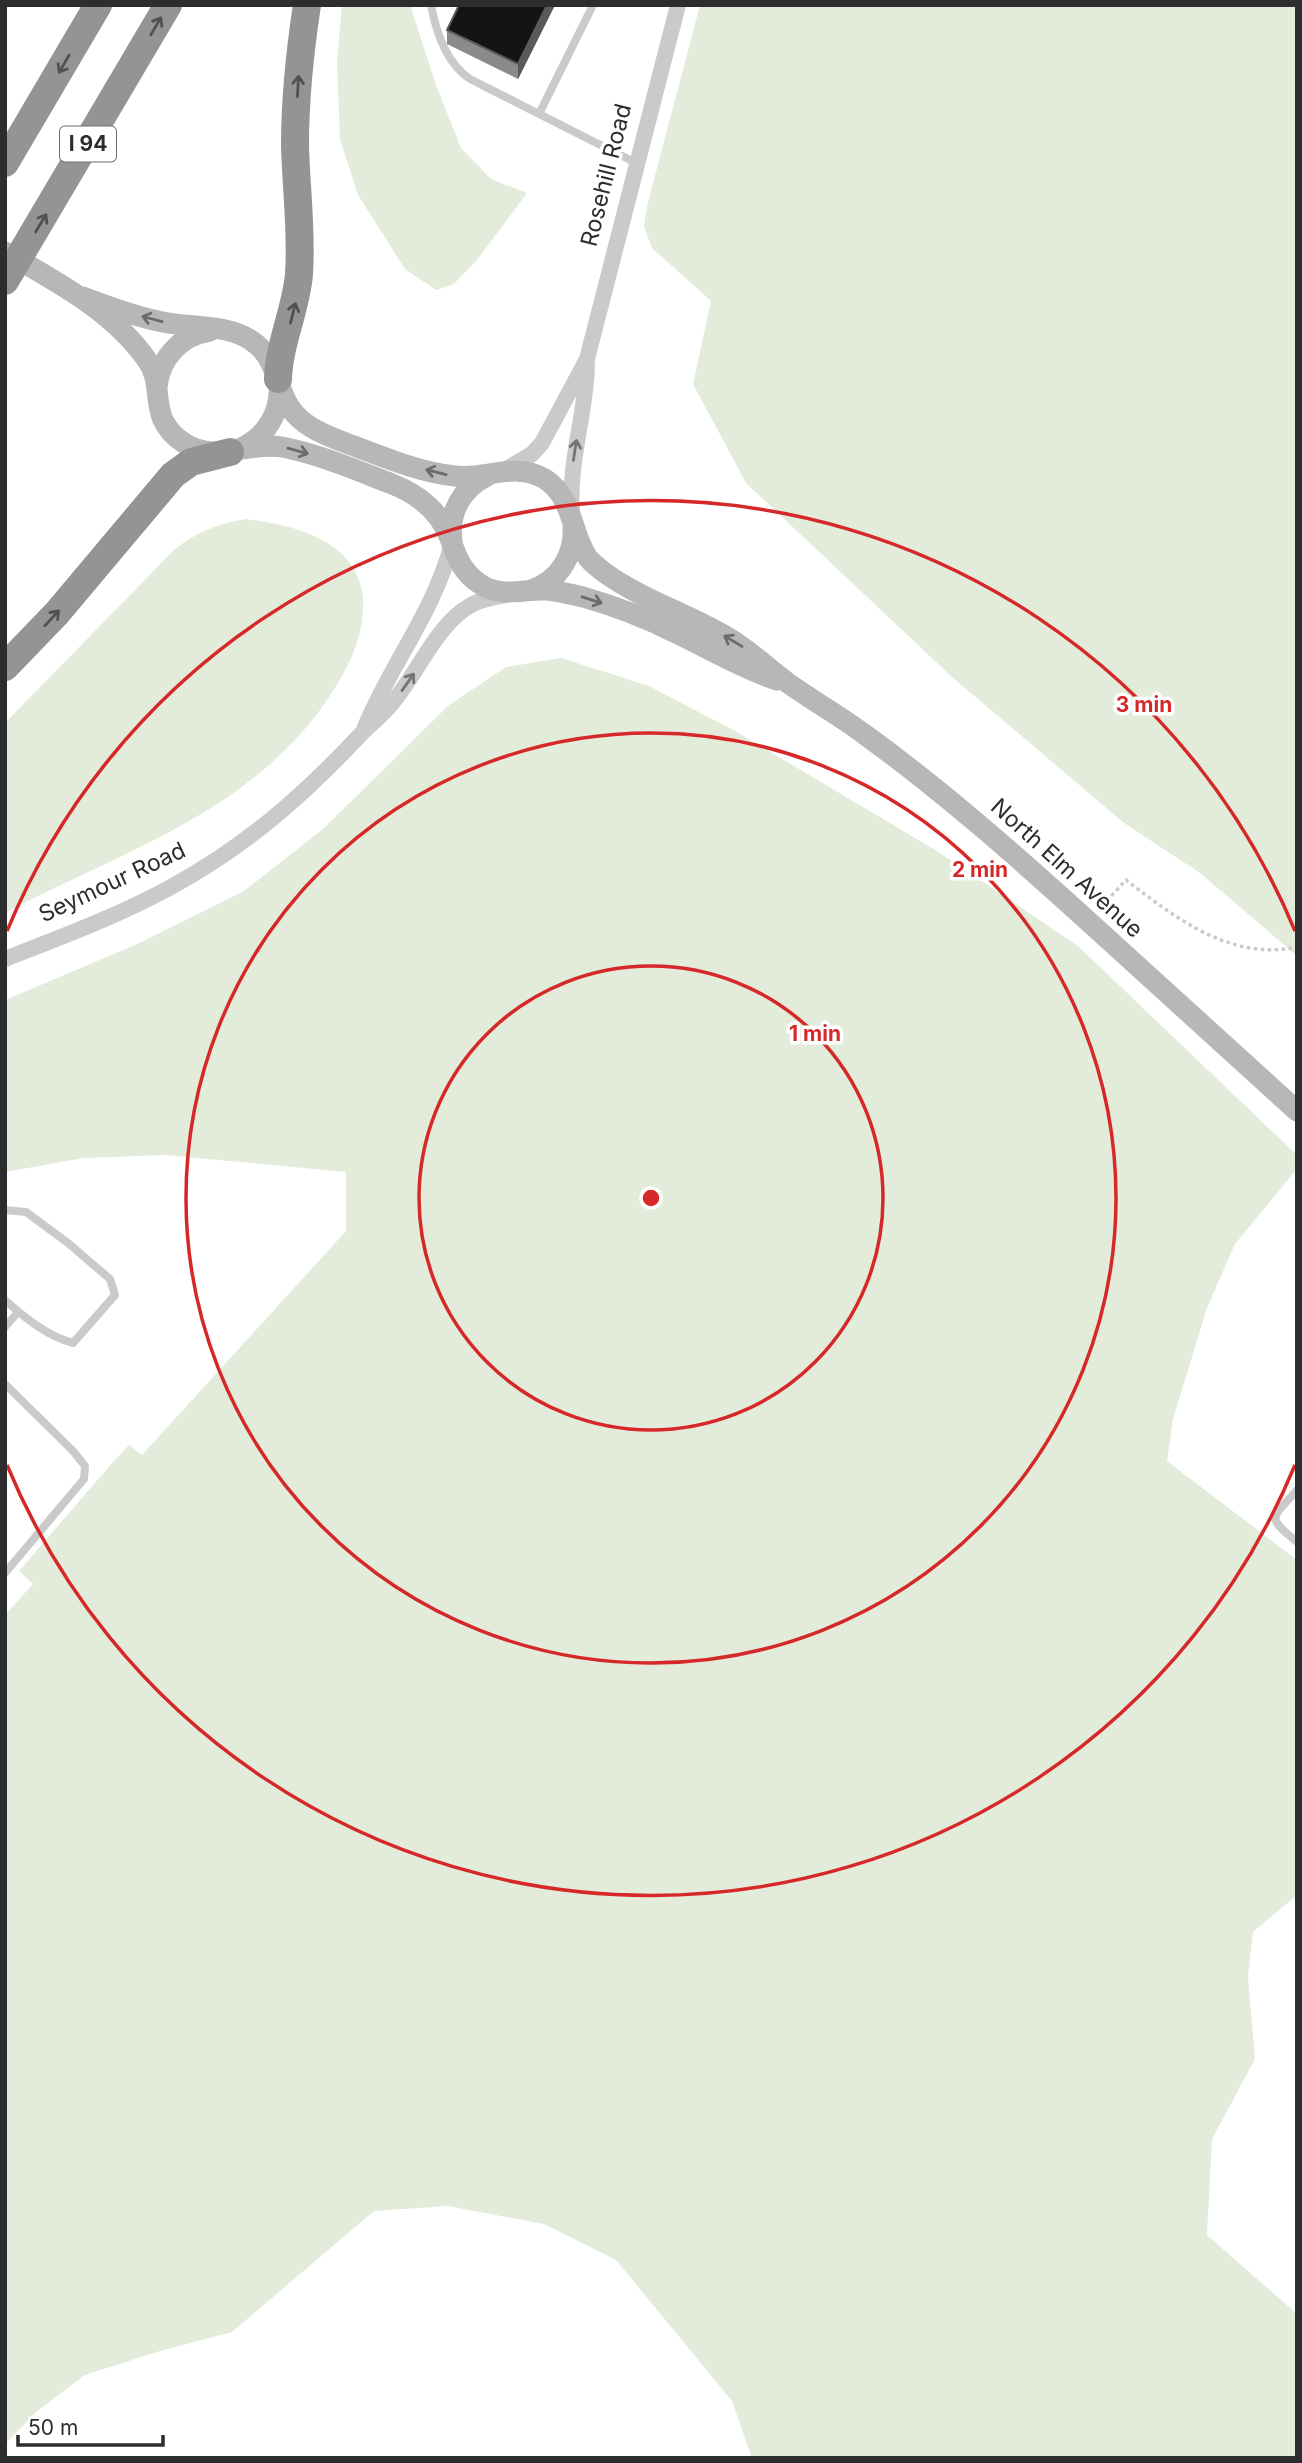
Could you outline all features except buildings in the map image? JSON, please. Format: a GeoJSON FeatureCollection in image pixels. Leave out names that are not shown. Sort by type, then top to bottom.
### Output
{"type":"FeatureCollection","features":[{"type":"Feature","properties":{"kind":"highway","name":"I 94"},"geometry":{"type":"LineString","coordinates":[[5,163],[99,5]]}},
{"type":"Feature","properties":{"kind":"highway","name":"I 94"},"geometry":{"type":"LineString","coordinates":[[5,281],[168,5]]}},
{"type":"Feature","properties":{"kind":"highway"},"geometry":{"type":"LineString","coordinates":[[278,379],[281,354],[294,310],[299,272],[296,119],[299,65],[307,5]]}},
{"type":"Feature","properties":{"kind":"highway"},"geometry":{"type":"LineString","coordinates":[[5,667],[57,613],[173,475],[191,462],[230,452]]}},
{"type":"Feature","properties":{"kind":"main road","name":"North Elm Avenue"},"geometry":{"type":"LineString","coordinates":[[5,252],[83,298],[130,340],[149,361],[154,372],[162,418],[179,439],[203,451],[230,452],[270,446],[282,447],[390,483],[410,492],[431,507],[444,525],[457,559],[481,585],[503,592],[547,590],[625,611],[680,635],[744,668],[787,683]]}},
{"type":"Feature","properties":{"kind":"main road","name":"North Elm Avenue"},"geometry":{"type":"LineString","coordinates":[[83,298],[160,322],[239,334],[257,344],[270,360],[288,404],[296,415],[314,429],[339,440],[395,461],[450,476],[473,476],[503,471],[526,472],[547,481],[563,497],[587,556],[605,573],[738,643],[787,683],[864,734],[925,780],[1032,869],[1297,1111]]}},
{"type":"Feature","properties":{"kind":"main road"},"geometry":{"type":"LineString","coordinates":[[156,391],[163,364],[175,348],[192,336],[219,330]]}},
{"type":"Feature","properties":{"kind":"main road"},"geometry":{"type":"LineString","coordinates":[[230,452],[249,444],[269,425],[277,407],[278,379]]}},
{"type":"Feature","properties":{"kind":"main road","name":"Seymour Road"},"geometry":{"type":"LineString","coordinates":[[452,543],[453,514],[464,494],[481,479],[503,471]]}},
{"type":"Feature","properties":{"kind":"main road","name":"Rosehill Road"},"geometry":{"type":"LineString","coordinates":[[525,592],[547,582],[564,564],[573,542],[572,518]]}},
{"type":"Feature","properties":{"kind":"street","name":"Rosehill Road"},"geometry":{"type":"LineString","coordinates":[[572,518],[572,468],[585,393],[587,359],[678,5]]}},
{"type":"Feature","properties":{"kind":"street","name":"Rosehill Road"},"geometry":{"type":"LineString","coordinates":[[503,471],[532,454],[542,443],[587,359]]}},
{"type":"Feature","properties":{"kind":"street","name":"Seymour Road"},"geometry":{"type":"LineString","coordinates":[[362,733],[376,700],[432,601],[446,568],[452,543]]}},
{"type":"Feature","properties":{"kind":"street","name":"Seymour Road"},"geometry":{"type":"LineString","coordinates":[[5,959],[135,905],[208,866],[284,810],[323,776],[396,700],[443,631],[461,612],[478,601],[525,592]]}},
{"type":"Feature","properties":{"kind":"lane"},"geometry":{"type":"LineString","coordinates":[[431,5],[447,55],[458,71],[636,163]]}},
{"type":"Feature","properties":{"kind":"lane"},"geometry":{"type":"LineString","coordinates":[[539,114],[593,5]]}},
{"type":"Feature","properties":{"kind":"lane"},"geometry":{"type":"LineString","coordinates":[[5,1210],[26,1212],[68,1243],[110,1279],[115,1295],[73,1343],[59,1339],[18,1312],[5,1300]]}},
{"type":"Feature","properties":{"kind":"lane"},"geometry":{"type":"LineString","coordinates":[[5,1327],[18,1312]]}},
{"type":"Feature","properties":{"kind":"lane"},"geometry":{"type":"LineString","coordinates":[[5,1384],[85,1466],[84,1479],[5,1573]]}},
{"type":"Feature","properties":{"kind":"lane"},"geometry":{"type":"LineString","coordinates":[[1297,1490],[1274,1520],[1276,1525],[1297,1542]]}},
{"type":"Feature","properties":{"kind":"path"},"geometry":{"type":"LineString","coordinates":[[1088,922],[1126,880],[1189,925],[1226,943],[1264,951],[1297,947]]}},
{"type":"Feature","properties":{"kind":"green space"},"geometry":{"type":"Polygon","coordinates":[[[342,5],[413,5],[412,11],[436,85],[461,148],[491,179],[527,193],[477,260],[454,284],[436,290],[405,269],[358,195],[340,139],[337,62],[342,5]]]}},
{"type":"Feature","properties":{"kind":"green space"},"geometry":{"type":"Polygon","coordinates":[[[700,5],[1297,5],[1297,956],[1200,873],[1124,823],[952,677],[746,483],[693,384],[711,301],[652,248],[644,227],[647,206],[700,5]]]}},
{"type":"Feature","properties":{"kind":"green space"},"geometry":{"type":"Polygon","coordinates":[[[246,519],[302,531],[320,539],[336,549],[349,562],[358,578],[363,598],[360,634],[335,688],[304,730],[268,766],[229,796],[142,846],[5,913],[5,723],[175,549],[209,529],[246,519]]]}},
{"type":"Feature","properties":{"kind":"green space"},"geometry":{"type":"Polygon","coordinates":[[[561,658],[649,686],[737,732],[937,851],[1078,946],[1297,1155],[1297,1169],[1235,1244],[1207,1308],[1173,1419],[1167,1461],[1297,1560],[1297,1895],[1253,1932],[1248,1977],[1255,2059],[1212,2139],[1207,2235],[1297,2314],[1297,2458],[752,2458],[732,2401],[616,2260],[544,2224],[448,2206],[374,2211],[232,2332],[85,2375],[36,2412],[5,2444],[5,1615],[33,1584],[19,1571],[113,1462],[129,1445],[142,1455],[346,1231],[346,1172],[166,1155],[84,1158],[5,1172],[5,1000],[135,945],[244,891],[324,828],[449,705],[506,667],[561,658]]]}}]}
